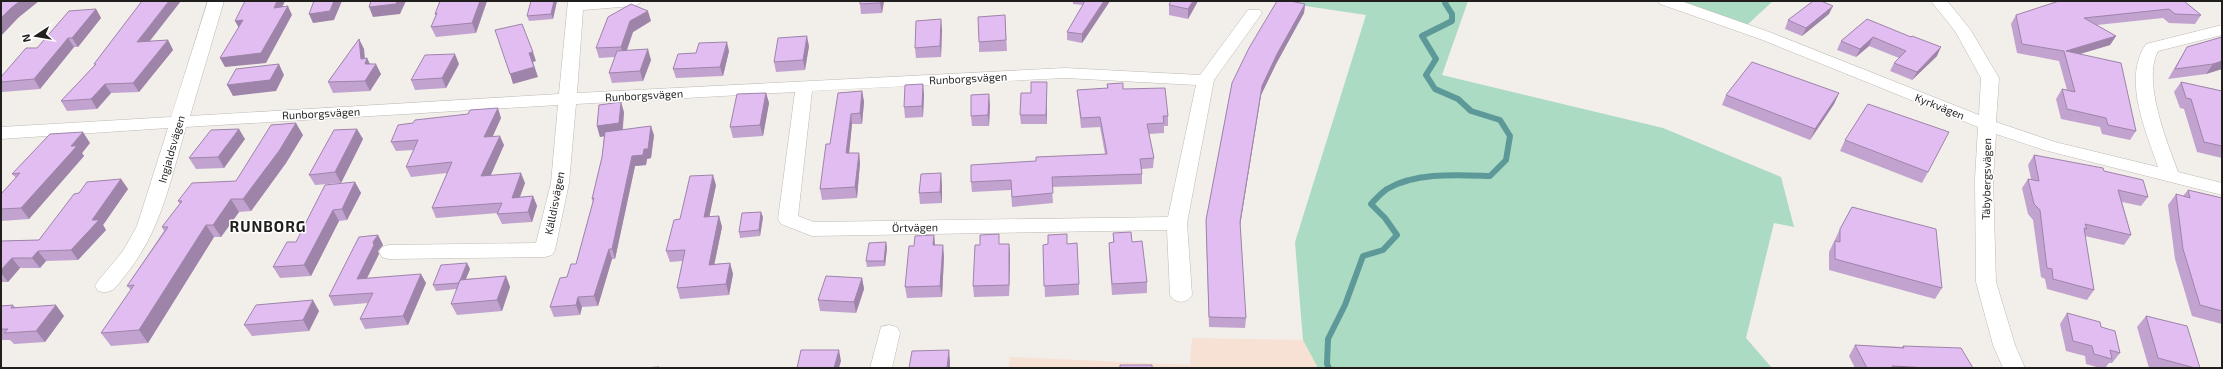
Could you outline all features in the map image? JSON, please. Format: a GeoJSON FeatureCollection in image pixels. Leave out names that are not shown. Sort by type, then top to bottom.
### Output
{"type":"FeatureCollection","features":[{"type":"Feature","properties":{"kind":"street","name":"Ingjaldsvägen"},"geometry":{"type":"LineString","coordinates":[[105,286],[131,255],[147,226],[216,1]]}},
{"type":"Feature","properties":{"kind":"street"},"geometry":{"type":"LineString","coordinates":[[576,4],[633,1]]}},
{"type":"Feature","properties":{"kind":"street","name":"Kyrkvägen"},"geometry":{"type":"LineString","coordinates":[[1666,1],[1766,36],[1988,125],[2050,146],[2222,189]]}},
{"type":"Feature","properties":{"kind":"street","name":"Täbybergsvägen"},"geometry":{"type":"LineString","coordinates":[[1939,1],[1962,29],[1990,78],[1984,179],[1986,282],[2004,345],[2014,368]]}},
{"type":"Feature","properties":{"kind":"street","name":"Källdisvägen"},"geometry":{"type":"LineString","coordinates":[[389,252],[545,250],[560,183],[576,4]]}},
{"type":"Feature","properties":{"kind":"street"},"geometry":{"type":"LineString","coordinates":[[1181,295],[1177,223],[1205,80],[1254,13]]}},
{"type":"Feature","properties":{"kind":"street"},"geometry":{"type":"LineString","coordinates":[[2170,175],[2151,114],[2144,70],[2146,54],[2152,48],[2222,30]]}},
{"type":"Feature","properties":{"kind":"street","name":"Runborgsvägen"},"geometry":{"type":"LineString","coordinates":[[1,133],[567,99],[1065,73],[1205,80]]}},
{"type":"Feature","properties":{"kind":"street","name":"Örtvägen"},"geometry":{"type":"LineString","coordinates":[[804,87],[788,219],[812,229],[1177,223]]}},
{"type":"Feature","properties":{"kind":"street"},"geometry":{"type":"LineString","coordinates":[[881,368],[889,333]]}},
{"type":"Feature","properties":{"kind":"shaded area"},"geometry":{"type":"Polygon","coordinates":[[[1192,338],[1303,340],[1318,368],[1009,368],[1010,357],[1190,365],[1192,338]]]}},
{"type":"Feature","properties":{"kind":"green space"},"geometry":{"type":"Polygon","coordinates":[[[1272,1],[1468,1],[1442,75],[1663,128],[1781,177],[1794,227],[1774,223],[1746,338],[1772,368],[1318,368],[1303,340],[1295,242],[1366,15],[1272,1]]]}},
{"type":"Feature","properties":{"kind":"green space"},"geometry":{"type":"Polygon","coordinates":[[[1679,1],[1773,1],[1747,25],[1679,1]]]}},
{"type":"Feature","properties":{"kind":"building"},"geometry":{"type":"Polygon","coordinates":[[[1,1],[20,1],[1,18],[1,1]]]}},
{"type":"Feature","properties":{"kind":"building"},"geometry":{"type":"Polygon","coordinates":[[[142,1],[169,1],[137,42],[168,40],[133,83],[105,84],[91,99],[61,101],[96,64],[94,64],[142,1]]]}},
{"type":"Feature","properties":{"kind":"building"},"geometry":{"type":"Polygon","coordinates":[[[245,1],[277,1],[274,8],[288,6],[261,53],[220,58],[243,20],[235,21],[245,1]]]}},
{"type":"Feature","properties":{"kind":"building"},"geometry":{"type":"Polygon","coordinates":[[[314,1],[334,1],[330,11],[309,14],[314,1]]]}},
{"type":"Feature","properties":{"kind":"building"},"geometry":{"type":"Polygon","coordinates":[[[371,1],[397,1],[396,4],[369,7],[371,1]]]}},
{"type":"Feature","properties":{"kind":"building"},"geometry":{"type":"Polygon","coordinates":[[[440,1],[480,1],[472,23],[431,27],[440,1]]]}},
{"type":"Feature","properties":{"kind":"building"},"geometry":{"type":"Polygon","coordinates":[[[531,1],[554,1],[551,14],[527,16],[531,1]]]}},
{"type":"Feature","properties":{"kind":"building"},"geometry":{"type":"Polygon","coordinates":[[[860,1],[881,1],[880,3],[860,4],[860,1]]]}},
{"type":"Feature","properties":{"kind":"building"},"geometry":{"type":"Polygon","coordinates":[[[1085,1],[1104,1],[1082,34],[1067,32],[1085,1]]]}},
{"type":"Feature","properties":{"kind":"building"},"geometry":{"type":"Polygon","coordinates":[[[1171,1],[1193,1],[1188,9],[1169,5],[1171,1]]]}},
{"type":"Feature","properties":{"kind":"building"},"geometry":{"type":"Polygon","coordinates":[[[1277,1],[1290,1],[1305,4],[1277,54],[1262,86],[1240,222],[1246,318],[1209,317],[1206,220],[1232,83],[1249,48],[1277,1]]]}},
{"type":"Feature","properties":{"kind":"building"},"geometry":{"type":"Polygon","coordinates":[[[1813,1],[1821,1],[1833,6],[1806,28],[1788,20],[1813,1]]]}},
{"type":"Feature","properties":{"kind":"building"},"geometry":{"type":"Polygon","coordinates":[[[2059,1],[2184,1],[2201,15],[2175,14],[2169,9],[2084,18],[2116,36],[2066,51],[2121,63],[2136,131],[2108,125],[2106,118],[2067,109],[2062,89],[2075,92],[2064,51],[2022,44],[2016,15],[2059,1]]]}},
{"type":"Feature","properties":{"kind":"building"},"geometry":{"type":"Polygon","coordinates":[[[631,4],[648,11],[630,21],[621,47],[596,48],[608,17],[631,4]]]}},
{"type":"Feature","properties":{"kind":"building"},"geometry":{"type":"Polygon","coordinates":[[[96,9],[72,38],[68,38],[34,79],[1,82],[1,77],[26,48],[37,48],[69,11],[96,9]]]}},
{"type":"Feature","properties":{"kind":"building"},"geometry":{"type":"Polygon","coordinates":[[[1005,15],[1006,40],[979,42],[978,17],[1005,15]]]}},
{"type":"Feature","properties":{"kind":"building"},"geometry":{"type":"Polygon","coordinates":[[[941,19],[940,46],[915,48],[916,21],[941,19]]]}},
{"type":"Feature","properties":{"kind":"building"},"geometry":{"type":"Polygon","coordinates":[[[1867,19],[1911,37],[1912,36],[1941,47],[1917,72],[1894,63],[1906,51],[1873,37],[1860,49],[1841,41],[1867,19]]]}},
{"type":"Feature","properties":{"kind":"building"},"geometry":{"type":"Polygon","coordinates":[[[522,24],[533,52],[529,53],[534,67],[510,74],[495,30],[522,24]]]}},
{"type":"Feature","properties":{"kind":"building"},"geometry":{"type":"Polygon","coordinates":[[[807,36],[803,60],[774,62],[778,38],[807,36]]]}},
{"type":"Feature","properties":{"kind":"building"},"geometry":{"type":"Polygon","coordinates":[[[2222,37],[2222,61],[2213,64],[2175,69],[2187,47],[2222,37]]]}},
{"type":"Feature","properties":{"kind":"building"},"geometry":{"type":"Polygon","coordinates":[[[359,39],[361,59],[367,58],[365,64],[376,64],[365,81],[328,82],[359,39]]]}},
{"type":"Feature","properties":{"kind":"building"},"geometry":{"type":"Polygon","coordinates":[[[727,42],[720,67],[673,69],[678,54],[696,53],[699,43],[727,42]]]}},
{"type":"Feature","properties":{"kind":"building"},"geometry":{"type":"Polygon","coordinates":[[[648,49],[640,71],[609,73],[617,51],[648,49]]]}},
{"type":"Feature","properties":{"kind":"building"},"geometry":{"type":"Polygon","coordinates":[[[455,54],[442,78],[411,80],[425,55],[455,54]]]}},
{"type":"Feature","properties":{"kind":"building"},"geometry":{"type":"Polygon","coordinates":[[[1752,62],[1839,93],[1815,129],[1726,95],[1752,62]]]}},
{"type":"Feature","properties":{"kind":"building"},"geometry":{"type":"Polygon","coordinates":[[[279,64],[270,80],[227,85],[236,69],[279,64]]]}},
{"type":"Feature","properties":{"kind":"building"},"geometry":{"type":"Polygon","coordinates":[[[1031,82],[1047,82],[1046,115],[1020,115],[1021,93],[1031,93],[1031,82]]]}},
{"type":"Feature","properties":{"kind":"building"},"geometry":{"type":"Polygon","coordinates":[[[2181,82],[2222,91],[2222,146],[2204,142],[2191,99],[2186,98],[2181,82]]]}},
{"type":"Feature","properties":{"kind":"building"},"geometry":{"type":"Polygon","coordinates":[[[1123,83],[1123,89],[1165,88],[1168,116],[1163,116],[1164,123],[1147,124],[1154,158],[1140,159],[1142,174],[1052,177],[1053,193],[1012,197],[1011,180],[971,182],[971,165],[1036,161],[1036,157],[1107,154],[1100,117],[1081,118],[1077,90],[1108,88],[1107,84],[1123,83]]]}},
{"type":"Feature","properties":{"kind":"building"},"geometry":{"type":"Polygon","coordinates":[[[923,84],[922,106],[904,107],[905,85],[923,84]]]}},
{"type":"Feature","properties":{"kind":"building"},"geometry":{"type":"Polygon","coordinates":[[[862,91],[860,113],[851,114],[846,153],[859,153],[855,187],[820,189],[826,144],[830,144],[838,93],[862,91]]]}},
{"type":"Feature","properties":{"kind":"building"},"geometry":{"type":"Polygon","coordinates":[[[766,93],[760,125],[730,127],[737,94],[766,93]]]}},
{"type":"Feature","properties":{"kind":"building"},"geometry":{"type":"Polygon","coordinates":[[[989,94],[988,115],[971,116],[971,95],[989,94]]]}},
{"type":"Feature","properties":{"kind":"building"},"geometry":{"type":"Polygon","coordinates":[[[621,102],[619,123],[597,126],[599,105],[621,102]]]}},
{"type":"Feature","properties":{"kind":"building"},"geometry":{"type":"Polygon","coordinates":[[[1868,104],[1949,132],[1928,172],[1845,140],[1868,104]]]}},
{"type":"Feature","properties":{"kind":"building"},"geometry":{"type":"Polygon","coordinates":[[[498,108],[484,137],[500,136],[481,176],[521,173],[512,198],[533,196],[528,212],[497,214],[502,203],[432,208],[452,162],[406,167],[418,140],[391,142],[398,125],[413,123],[415,120],[468,114],[470,110],[498,108]]]}},
{"type":"Feature","properties":{"kind":"building"},"geometry":{"type":"Polygon","coordinates":[[[296,123],[279,151],[243,199],[231,199],[213,225],[206,225],[139,330],[101,333],[134,285],[127,286],[168,227],[162,227],[182,201],[178,201],[192,183],[236,181],[271,125],[296,123]]]}},
{"type":"Feature","properties":{"kind":"building"},"geometry":{"type":"Polygon","coordinates":[[[651,126],[648,149],[644,149],[643,155],[632,156],[612,249],[609,249],[594,296],[578,297],[576,305],[550,307],[560,278],[567,277],[571,264],[576,264],[594,198],[592,199],[602,157],[605,132],[651,126]]]}},
{"type":"Feature","properties":{"kind":"building"},"geometry":{"type":"Polygon","coordinates":[[[239,129],[218,157],[189,158],[211,130],[239,129]]]}},
{"type":"Feature","properties":{"kind":"building"},"geometry":{"type":"Polygon","coordinates":[[[357,129],[335,172],[309,175],[334,130],[357,129]]]}},
{"type":"Feature","properties":{"kind":"building"},"geometry":{"type":"Polygon","coordinates":[[[83,132],[71,146],[77,146],[21,208],[1,209],[1,194],[20,173],[12,174],[50,134],[83,132]]]}},
{"type":"Feature","properties":{"kind":"building"},"geometry":{"type":"Polygon","coordinates":[[[2034,155],[2103,168],[2104,171],[2143,180],[2148,197],[2118,190],[2131,235],[2085,224],[2087,229],[2084,228],[2094,290],[2053,279],[2052,269],[2047,268],[2040,210],[2034,204],[2028,179],[2039,181],[2034,155]]]}},
{"type":"Feature","properties":{"kind":"building"},"geometry":{"type":"Polygon","coordinates":[[[941,173],[940,192],[919,193],[921,174],[941,173]]]}},
{"type":"Feature","properties":{"kind":"building"},"geometry":{"type":"Polygon","coordinates":[[[713,175],[704,217],[719,216],[709,265],[730,263],[726,284],[677,288],[685,250],[666,251],[674,220],[680,219],[690,176],[713,175]]]}},
{"type":"Feature","properties":{"kind":"building"},"geometry":{"type":"Polygon","coordinates":[[[121,179],[92,220],[99,220],[71,250],[38,251],[32,258],[12,258],[1,270],[1,241],[39,240],[74,194],[79,193],[87,182],[121,179]]]}},
{"type":"Feature","properties":{"kind":"building"},"geometry":{"type":"Polygon","coordinates":[[[355,182],[342,209],[333,210],[304,265],[273,267],[287,242],[296,242],[325,185],[355,182]]]}},
{"type":"Feature","properties":{"kind":"building"},"geometry":{"type":"Polygon","coordinates":[[[2188,190],[2222,198],[2222,311],[2200,305],[2183,249],[2176,194],[2190,198],[2188,190]]]}},
{"type":"Feature","properties":{"kind":"building"},"geometry":{"type":"Polygon","coordinates":[[[1852,207],[1936,229],[1942,288],[1835,259],[1835,241],[1840,242],[1840,229],[1852,207]]]}},
{"type":"Feature","properties":{"kind":"building"},"geometry":{"type":"Polygon","coordinates":[[[761,212],[759,230],[739,232],[742,213],[761,212]]]}},
{"type":"Feature","properties":{"kind":"building"},"geometry":{"type":"Polygon","coordinates":[[[1131,232],[1132,242],[1142,241],[1147,282],[1112,284],[1109,243],[1114,242],[1113,233],[1131,232]]]}},
{"type":"Feature","properties":{"kind":"building"},"geometry":{"type":"Polygon","coordinates":[[[999,234],[999,244],[1009,244],[1009,285],[973,286],[975,245],[980,245],[980,235],[999,234]]]}},
{"type":"Feature","properties":{"kind":"building"},"geometry":{"type":"Polygon","coordinates":[[[1067,234],[1067,244],[1077,243],[1079,284],[1044,286],[1043,245],[1048,244],[1048,235],[1067,234]]]}},
{"type":"Feature","properties":{"kind":"building"},"geometry":{"type":"Polygon","coordinates":[[[378,235],[373,242],[374,245],[357,279],[421,274],[403,316],[360,319],[373,293],[329,296],[359,237],[378,235]]]}},
{"type":"Feature","properties":{"kind":"building"},"geometry":{"type":"Polygon","coordinates":[[[934,235],[933,245],[943,245],[940,286],[905,287],[909,246],[914,246],[915,236],[934,235]]]}},
{"type":"Feature","properties":{"kind":"building"},"geometry":{"type":"Polygon","coordinates":[[[886,242],[884,261],[866,261],[869,243],[886,242]]]}},
{"type":"Feature","properties":{"kind":"building"},"geometry":{"type":"Polygon","coordinates":[[[467,263],[459,283],[433,285],[441,265],[467,263]]]}},
{"type":"Feature","properties":{"kind":"building"},"geometry":{"type":"Polygon","coordinates":[[[506,276],[497,300],[451,304],[460,280],[506,276]]]}},
{"type":"Feature","properties":{"kind":"building"},"geometry":{"type":"Polygon","coordinates":[[[826,276],[862,278],[854,302],[818,300],[826,276]]]}},
{"type":"Feature","properties":{"kind":"building"},"geometry":{"type":"Polygon","coordinates":[[[313,300],[303,320],[244,325],[256,305],[313,300]]]}},
{"type":"Feature","properties":{"kind":"building"},"geometry":{"type":"Polygon","coordinates":[[[13,305],[11,308],[56,305],[36,331],[4,333],[8,329],[1,329],[1,306],[13,305]]]}},
{"type":"Feature","properties":{"kind":"building"},"geometry":{"type":"Polygon","coordinates":[[[2067,313],[2100,322],[2101,327],[2115,331],[2120,353],[2110,350],[2112,359],[2094,354],[2092,346],[2073,341],[2067,313]]]}},
{"type":"Feature","properties":{"kind":"building"},"geometry":{"type":"Polygon","coordinates":[[[2146,316],[2187,326],[2200,368],[2158,358],[2146,316]]]}},
{"type":"Feature","properties":{"kind":"building"},"geometry":{"type":"Polygon","coordinates":[[[1855,345],[1904,348],[1903,346],[1961,348],[1973,368],[1892,366],[1893,368],[1867,368],[1855,345]]]}},
{"type":"Feature","properties":{"kind":"building"},"geometry":{"type":"Polygon","coordinates":[[[801,350],[839,350],[834,368],[797,368],[801,350]]]}},
{"type":"Feature","properties":{"kind":"building"},"geometry":{"type":"Polygon","coordinates":[[[949,350],[947,368],[909,368],[912,351],[949,350]]]}},
{"type":"Feature","properties":{"kind":"building"},"geometry":{"type":"Polygon","coordinates":[[[1120,365],[1152,365],[1152,368],[1120,368],[1120,365]]]}},
{"type":"Feature","properties":{"kind":"waterway"},"geometry":{"type":"LineString","coordinates":[[1329,368],[1327,364],[1328,339],[1345,305],[1363,256],[1383,250],[1397,235],[1385,218],[1371,204],[1387,189],[1398,184],[1424,177],[1464,175],[1490,176],[1506,160],[1510,136],[1500,120],[1471,111],[1458,99],[1435,89],[1426,75],[1436,59],[1422,36],[1452,21],[1452,14],[1445,3],[1446,1]]}},
{"type":"Feature","properties":{"kind":"district","name":"RUNBORG"},"geometry":{"type":"Point","coordinates":[268,226]}}]}
